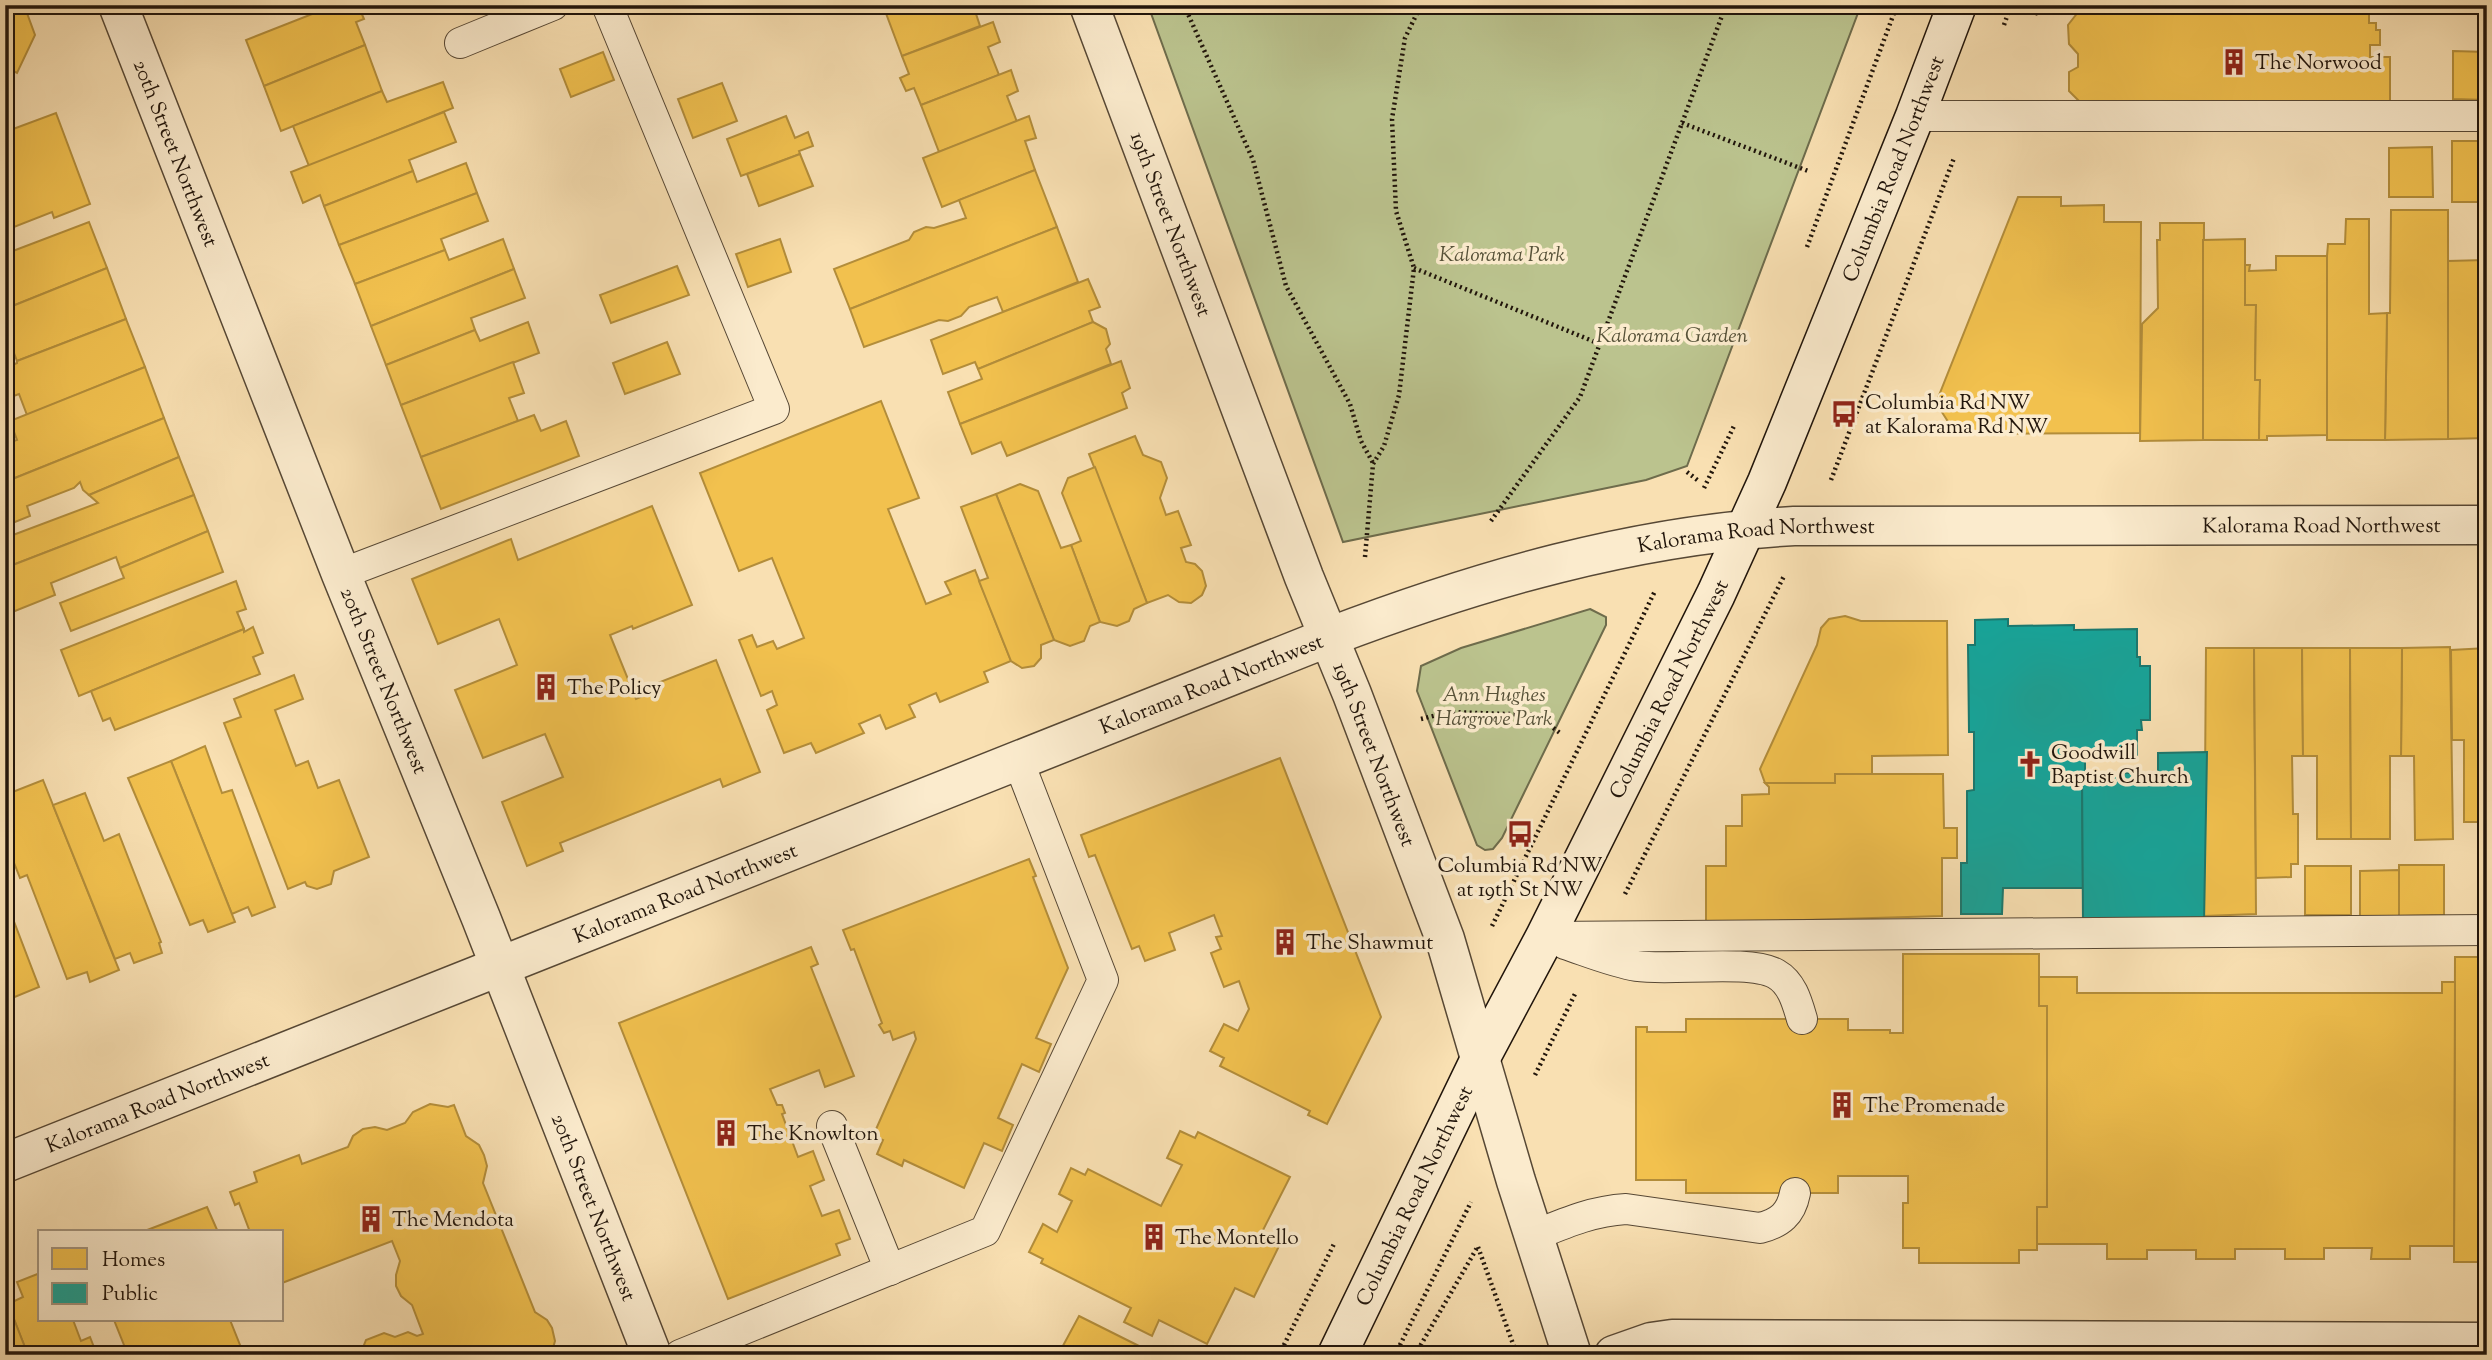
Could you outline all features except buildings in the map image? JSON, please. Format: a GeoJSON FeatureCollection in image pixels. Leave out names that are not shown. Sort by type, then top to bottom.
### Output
{"type":"FeatureCollection","features":[{"type":"Feature","properties":{"kind":"street","name":"20th Street Northwest"},"geometry":{"type":"LineString","coordinates":[[118,5],[652,1355]]}},
{"type":"Feature","properties":{"kind":"street","name":"19th Street Northwest"},"geometry":{"type":"LineString","coordinates":[[1089,5],[1445,939],[1572,1355]]}},
{"type":"Feature","properties":{"kind":"street","name":"Columbia Road Northwest"},"geometry":{"type":"LineString","coordinates":[[1337,1355],[1481,1056],[1545,937],[1746,529],[1773,469],[1957,5]]}},
{"type":"Feature","properties":{"kind":"street","name":"Kalorama Road Northwest"},"geometry":{"type":"LineString","coordinates":[[5,1163],[1329,637],[1408,607],[1515,573],[1638,545],[1746,529],[1842,524],[2487,526]]}},
{"type":"Feature","properties":{"kind":"street"},"geometry":{"type":"LineString","coordinates":[[1614,1355],[1651,1342],[1672,1339],[2487,1342]]}},
{"type":"Feature","properties":{"kind":"lane"},"geometry":{"type":"LineString","coordinates":[[460,43],[553,5]]}},
{"type":"Feature","properties":{"kind":"lane"},"geometry":{"type":"LineString","coordinates":[[341,574],[774,409],[607,5]]}},
{"type":"Feature","properties":{"kind":"lane"},"geometry":{"type":"LineString","coordinates":[[1915,116],[2487,116]]}},
{"type":"Feature","properties":{"kind":"lane"},"geometry":{"type":"LineString","coordinates":[[680,1355],[985,1231],[1103,980],[1018,760]]}},
{"type":"Feature","properties":{"kind":"lane"},"geometry":{"type":"LineString","coordinates":[[1545,937],[1600,945],[2487,930]]}},
{"type":"Feature","properties":{"kind":"lane"},"geometry":{"type":"LineString","coordinates":[[1600,945],[1639,966],[1751,968],[1775,973],[1789,985],[1802,1019]]}},
{"type":"Feature","properties":{"kind":"lane"},"geometry":{"type":"LineString","coordinates":[[832,1126],[890,1270]]}},
{"type":"Feature","properties":{"kind":"lane"},"geometry":{"type":"LineString","coordinates":[[1534,1236],[1586,1215],[1616,1210],[1760,1228],[1786,1216],[1792,1207],[1795,1193]]}},
{"type":"Feature","properties":{"kind":"path"},"geometry":{"type":"LineString","coordinates":[[1184,5],[1253,160],[1286,286],[1350,404],[1361,441],[1373,464]]}},
{"type":"Feature","properties":{"kind":"path"},"geometry":{"type":"LineString","coordinates":[[1365,557],[1373,464],[1384,446],[1399,395],[1414,268],[1396,211],[1392,119],[1405,38],[1421,5]]}},
{"type":"Feature","properties":{"kind":"path"},"geometry":{"type":"LineString","coordinates":[[1491,521],[1580,397],[1726,5]]}},
{"type":"Feature","properties":{"kind":"path"},"geometry":{"type":"LineString","coordinates":[[1802,259],[1897,5]]}},
{"type":"Feature","properties":{"kind":"path"},"geometry":{"type":"LineString","coordinates":[[2002,30],[2011,5]]}},
{"type":"Feature","properties":{"kind":"path"},"geometry":{"type":"LineString","coordinates":[[2035,15],[2038,6]]}},
{"type":"Feature","properties":{"kind":"path"},"geometry":{"type":"LineString","coordinates":[[1830,482],[1969,116]]}},
{"type":"Feature","properties":{"kind":"path"},"geometry":{"type":"LineString","coordinates":[[1682,122],[1808,170]]}},
{"type":"Feature","properties":{"kind":"path"},"geometry":{"type":"LineString","coordinates":[[1414,268],[1600,344]]}},
{"type":"Feature","properties":{"kind":"path"},"geometry":{"type":"LineString","coordinates":[[1708,482],[1737,421]]}},
{"type":"Feature","properties":{"kind":"path"},"geometry":{"type":"LineString","coordinates":[[1687,472],[1700,482]]}},
{"type":"Feature","properties":{"kind":"path"},"geometry":{"type":"LineString","coordinates":[[1549,1046],[1777,589]]}},
{"type":"Feature","properties":{"kind":"path"},"geometry":{"type":"LineString","coordinates":[[1499,912],[1649,601]]}},
{"type":"Feature","properties":{"kind":"path"},"geometry":{"type":"LineString","coordinates":[[1421,719],[1449,712],[1535,715],[1560,733]]}},
{"type":"Feature","properties":{"kind":"path"},"geometry":{"type":"LineString","coordinates":[[1395,1355],[1466,1212]]}},
{"type":"Feature","properties":{"kind":"path"},"geometry":{"type":"LineString","coordinates":[[1415,1355],[1478,1246],[1517,1355]]}},
{"type":"Feature","properties":{"kind":"green space","name":"Kalorama Park"},"geometry":{"type":"Polygon","coordinates":[[[1148,5],[1861,5],[1687,466],[1646,480],[1343,542],[1148,5]]]}},
{"type":"Feature","properties":{"kind":"green space","name":"Ann Hughes Hargrove Park"},"geometry":{"type":"Polygon","coordinates":[[[1590,609],[1606,617],[1606,625],[1502,838],[1493,849],[1485,850],[1477,845],[1417,691],[1421,666],[1461,648],[1590,609]]]}},
{"type":"Feature","properties":{"kind":"place","name":"The Norwood"},"geometry":{"type":"Point","coordinates":[2234,62]}},
{"type":"Feature","properties":{"kind":"place","name":"Columbia Rd NW at Kalorama Rd NW"},"geometry":{"type":"Point","coordinates":[1844,414]}},
{"type":"Feature","properties":{"kind":"place","name":"The Policy"},"geometry":{"type":"Point","coordinates":[546,687]}},
{"type":"Feature","properties":{"kind":"place","name":"Goodwill Baptist Church"},"geometry":{"type":"Point","coordinates":[2030,764]}},
{"type":"Feature","properties":{"kind":"place","name":"Columbia Rd NW at 19th St NW"},"geometry":{"type":"Point","coordinates":[1520,834]}},
{"type":"Feature","properties":{"kind":"place","name":"The Shawmut"},"geometry":{"type":"Point","coordinates":[1285,942]}},
{"type":"Feature","properties":{"kind":"place","name":"The Promenade"},"geometry":{"type":"Point","coordinates":[1842,1105]}},
{"type":"Feature","properties":{"kind":"place","name":"The Knowlton"},"geometry":{"type":"Point","coordinates":[726,1133]}},
{"type":"Feature","properties":{"kind":"place","name":"The Mendota"},"geometry":{"type":"Point","coordinates":[371,1219]}},
{"type":"Feature","properties":{"kind":"place","name":"The Montello"},"geometry":{"type":"Point","coordinates":[1154,1237]}},
{"type":"Feature","properties":{"kind":"park label","name":"Kalorama Garden"},"geometry":{"type":"Point","coordinates":[1672,335]}}]}
